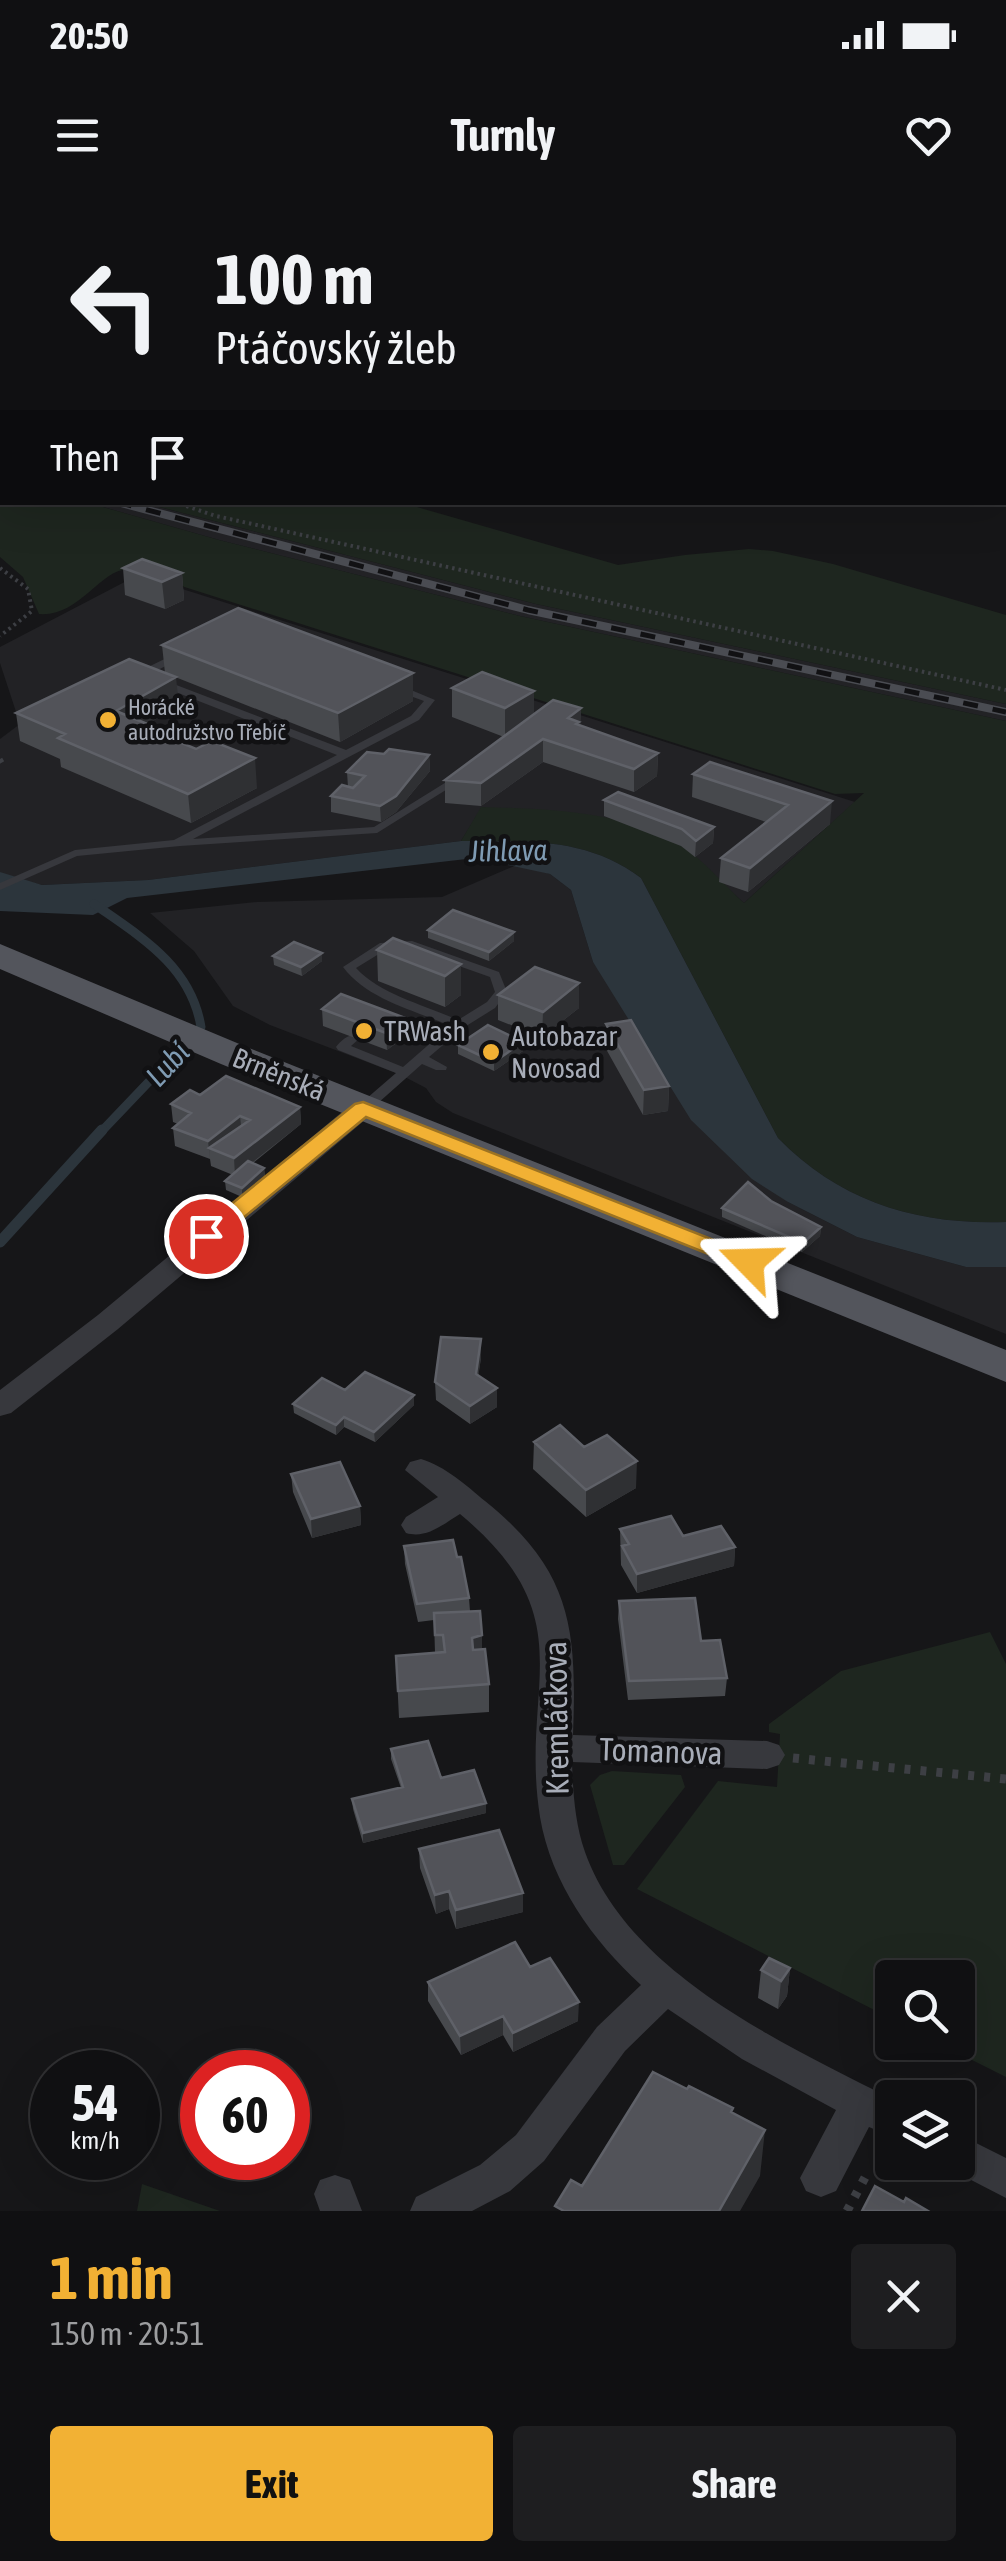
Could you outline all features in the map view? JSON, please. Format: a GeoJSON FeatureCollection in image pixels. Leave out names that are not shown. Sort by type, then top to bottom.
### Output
{"type":"FeatureCollection","features":[{"type":"Feature","properties":{"kind":"main road","name":"Brněnská"},"geometry":{"type":"LineString","coordinates":[[4,960],[1006,1367]]}},
{"type":"Feature","properties":{"kind":"street"},"geometry":{"type":"LineString","coordinates":[[0,1406],[108,1322],[363,1108]]}},
{"type":"Feature","properties":{"kind":"street","name":"Kremláčkova"},"geometry":{"type":"LineString","coordinates":[[421,1470],[463,1498],[495,1526],[532,1571],[555,1626],[554,1796],[574,1870],[620,1942],[729,2031],[875,2110]]}},
{"type":"Feature","properties":{"kind":"street"},"geometry":{"type":"LineString","coordinates":[[417,1525],[463,1498]]}},
{"type":"Feature","properties":{"kind":"street","name":"Tomanova"},"geometry":{"type":"LineString","coordinates":[[554,1748],[767,1756]]}},
{"type":"Feature","properties":{"kind":"street"},"geometry":{"type":"LineString","coordinates":[[431,2211],[495,2178],[530,2148],[611,2039],[668,1984]]}},
{"type":"Feature","properties":{"kind":"street"},"geometry":{"type":"LineString","coordinates":[[821,2178],[875,2113]]}},
{"type":"Feature","properties":{"kind":"street"},"geometry":{"type":"LineString","coordinates":[[975,2163],[1006,2179]]}},
{"type":"Feature","properties":{"kind":"lane"},"geometry":{"type":"LineString","coordinates":[[193,648],[148,671],[154,680],[343,752]]}},
{"type":"Feature","properties":{"kind":"lane"},"geometry":{"type":"LineString","coordinates":[[177,844],[343,752],[362,747],[416,718],[430,700],[375,680]]}},
{"type":"Feature","properties":{"kind":"lane"},"geometry":{"type":"LineString","coordinates":[[0,887],[75,853],[377,830],[477,766]]}},
{"type":"Feature","properties":{"kind":"lane"},"geometry":{"type":"LineString","coordinates":[[363,1108],[501,992],[495,975],[412,945],[384,946],[349,966],[354,976],[371,986],[459,1025]]}},
{"type":"Feature","properties":{"kind":"lane"},"geometry":{"type":"LineString","coordinates":[[371,1022],[382,1014],[443,1039]]}},
{"type":"Feature","properties":{"kind":"lane"},"geometry":{"type":"LineString","coordinates":[[354,1038],[342,1047],[405,1072]]}},
{"type":"Feature","properties":{"kind":"lane"},"geometry":{"type":"LineString","coordinates":[[420,1058],[441,1067]]}},
{"type":"Feature","properties":{"kind":"path"},"geometry":{"type":"LineString","coordinates":[[185,505],[255,524],[1006,690]]}},
{"type":"Feature","properties":{"kind":"path"},"geometry":{"type":"LineString","coordinates":[[0,568],[28,589],[32,611],[0,636]]}},
{"type":"Feature","properties":{"kind":"path"},"geometry":{"type":"LineString","coordinates":[[767,1756],[1006,1779]]}},
{"type":"Feature","properties":{"kind":"path"},"geometry":{"type":"LineString","coordinates":[[847,2211],[868,2170]]}},
{"type":"Feature","properties":{"kind":"shaded area"},"geometry":{"type":"Polygon","coordinates":[[[0,505],[96,505],[520,616],[1006,721],[1006,1222],[941,1219],[882,1205],[828,1179],[778,1138],[641,878],[577,848],[532,842],[461,841],[481,807],[608,818],[657,833],[680,845],[744,903],[864,793],[835,794],[128,569],[108,577],[66,608],[39,614],[23,577],[0,557],[0,505]]]}},
{"type":"Feature","properties":{"kind":"shaded area"},"geometry":{"type":"Polygon","coordinates":[[[96,505],[152,505],[536,604],[1006,704],[1006,721],[520,616],[96,505]]]}},
{"type":"Feature","properties":{"kind":"shaded area"},"geometry":{"type":"Polygon","coordinates":[[[152,505],[410,505],[618,565],[749,549],[833,564],[1006,615],[1006,704],[536,604],[152,505]]]}},
{"type":"Feature","properties":{"kind":"shaded area"},"geometry":{"type":"Polygon","coordinates":[[[138,575],[855,802],[744,903],[681,846],[482,807],[461,841],[148,880],[42,885],[6,877],[0,872],[0,739],[20,724],[0,663],[0,647],[138,575]]]}},
{"type":"Feature","properties":{"kind":"shaded area"},"geometry":{"type":"Polygon","coordinates":[[[519,864],[550,874],[571,890],[593,962],[788,1202],[857,1237],[966,1267],[1006,1267],[1006,1334],[453,1113],[436,1102],[426,1088],[401,1075],[270,1025],[233,1006],[194,951],[150,913],[257,902],[442,897],[519,864]]]}},
{"type":"Feature","properties":{"kind":"shaded area"},"geometry":{"type":"Polygon","coordinates":[[[990,1632],[1006,1664],[1006,2077],[972,2060],[975,1960],[875,1960],[875,2010],[637,1889],[718,1781],[777,1787],[780,1734],[769,1732],[769,1724],[841,1671],[990,1632]]]}},
{"type":"Feature","properties":{"kind":"shaded area"},"geometry":{"type":"Polygon","coordinates":[[[612,1771],[681,1775],[685,1787],[624,1865],[613,1865],[590,1785],[600,1775],[612,1771]]]}},
{"type":"Feature","properties":{"kind":"shaded area"},"geometry":{"type":"Polygon","coordinates":[[[142,2184],[220,2211],[137,2211],[142,2184]]]}},
{"type":"Feature","properties":{"kind":"water","name":"Jihlava"},"geometry":{"type":"Polygon","coordinates":[[[461,841],[532,842],[577,848],[641,878],[778,1138],[828,1179],[882,1205],[941,1219],[1006,1222],[1006,1267],[966,1267],[857,1237],[752,1179],[691,1120],[593,962],[571,890],[550,874],[475,858],[127,898],[93,915],[0,911],[0,872],[42,885],[148,880],[461,841]]]}},
{"type":"Feature","properties":{"kind":"building"},"geometry":{"type":"Polygon","coordinates":[[[142,559],[182,573],[162,582],[123,568],[142,559]]]}},
{"type":"Feature","properties":{"kind":"building"},"geometry":{"type":"Polygon","coordinates":[[[238,608],[413,673],[338,713],[162,645],[238,608]]]}},
{"type":"Feature","properties":{"kind":"building"},"geometry":{"type":"Polygon","coordinates":[[[129,659],[176,677],[116,711],[196,749],[212,741],[255,758],[188,794],[58,738],[65,734],[16,713],[129,659]]]}},
{"type":"Feature","properties":{"kind":"building"},"geometry":{"type":"Polygon","coordinates":[[[482,672],[534,691],[505,708],[452,688],[482,672]]]}},
{"type":"Feature","properties":{"kind":"building"},"geometry":{"type":"Polygon","coordinates":[[[553,700],[581,708],[568,718],[579,722],[576,724],[658,753],[634,769],[543,739],[481,783],[445,780],[553,700]]]}},
{"type":"Feature","properties":{"kind":"building"},"geometry":{"type":"Polygon","coordinates":[[[389,749],[429,755],[396,796],[380,806],[331,796],[342,785],[353,788],[365,776],[347,772],[367,752],[384,754],[389,749]]]}},
{"type":"Feature","properties":{"kind":"building"},"geometry":{"type":"Polygon","coordinates":[[[710,762],[832,801],[750,868],[721,858],[788,805],[693,774],[710,762]]]}},
{"type":"Feature","properties":{"kind":"building"},"geometry":{"type":"Polygon","coordinates":[[[618,792],[714,827],[696,841],[682,829],[604,800],[618,792]]]}},
{"type":"Feature","properties":{"kind":"building"},"geometry":{"type":"Polygon","coordinates":[[[453,910],[514,932],[489,952],[428,930],[453,910]]]}},
{"type":"Feature","properties":{"kind":"building"},"geometry":{"type":"Polygon","coordinates":[[[393,938],[461,964],[445,976],[377,950],[393,938]]]}},
{"type":"Feature","properties":{"kind":"building"},"geometry":{"type":"Polygon","coordinates":[[[294,942],[322,953],[301,967],[273,956],[294,942]]]}},
{"type":"Feature","properties":{"kind":"building"},"geometry":{"type":"Polygon","coordinates":[[[535,967],[579,983],[543,1012],[498,995],[535,967]]]}},
{"type":"Feature","properties":{"kind":"building"},"geometry":{"type":"Polygon","coordinates":[[[341,994],[405,1018],[386,1033],[322,1009],[341,994]]]}},
{"type":"Feature","properties":{"kind":"building"},"geometry":{"type":"Polygon","coordinates":[[[631,1020],[669,1086],[644,1090],[606,1024],[631,1020]]]}},
{"type":"Feature","properties":{"kind":"building"},"geometry":{"type":"Polygon","coordinates":[[[488,1025],[523,1042],[494,1062],[458,1045],[488,1025]]]}},
{"type":"Feature","properties":{"kind":"building"},"geometry":{"type":"Polygon","coordinates":[[[226,1076],[300,1107],[234,1158],[209,1148],[250,1120],[240,1116],[208,1141],[173,1128],[191,1113],[171,1104],[190,1090],[200,1095],[226,1076]]]}},
{"type":"Feature","properties":{"kind":"building"},"geometry":{"type":"Polygon","coordinates":[[[248,1161],[264,1168],[242,1188],[225,1181],[248,1161]]]}},
{"type":"Feature","properties":{"kind":"building"},"geometry":{"type":"Polygon","coordinates":[[[748,1182],[771,1201],[821,1227],[803,1243],[722,1208],[748,1182]]]}},
{"type":"Feature","properties":{"kind":"building"},"geometry":{"type":"Polygon","coordinates":[[[441,1337],[481,1339],[476,1374],[497,1388],[470,1406],[435,1382],[441,1337]]]}},
{"type":"Feature","properties":{"kind":"building"},"geometry":{"type":"Polygon","coordinates":[[[365,1372],[414,1395],[374,1432],[344,1417],[336,1425],[293,1404],[322,1378],[345,1390],[365,1372]]]}},
{"type":"Feature","properties":{"kind":"building"},"geometry":{"type":"Polygon","coordinates":[[[560,1425],[584,1447],[607,1435],[637,1461],[586,1490],[534,1442],[560,1425]]]}},
{"type":"Feature","properties":{"kind":"building"},"geometry":{"type":"Polygon","coordinates":[[[340,1462],[360,1506],[311,1519],[291,1474],[340,1462]]]}},
{"type":"Feature","properties":{"kind":"building"},"geometry":{"type":"Polygon","coordinates":[[[671,1516],[683,1536],[721,1526],[735,1547],[637,1574],[622,1546],[629,1544],[620,1529],[671,1516]]]}},
{"type":"Feature","properties":{"kind":"building"},"geometry":{"type":"Polygon","coordinates":[[[453,1540],[457,1557],[461,1557],[469,1598],[417,1604],[404,1546],[453,1540]]]}},
{"type":"Feature","properties":{"kind":"building"},"geometry":{"type":"Polygon","coordinates":[[[695,1598],[701,1641],[720,1640],[727,1678],[629,1681],[619,1601],[695,1598]]]}},
{"type":"Feature","properties":{"kind":"building"},"geometry":{"type":"Polygon","coordinates":[[[480,1611],[482,1635],[472,1638],[473,1650],[485,1649],[489,1684],[398,1691],[396,1656],[445,1652],[443,1635],[435,1635],[434,1613],[480,1611]]]}},
{"type":"Feature","properties":{"kind":"building"},"geometry":{"type":"Polygon","coordinates":[[[428,1741],[441,1778],[474,1770],[486,1803],[363,1833],[352,1799],[403,1787],[391,1749],[428,1741]]]}},
{"type":"Feature","properties":{"kind":"building"},"geometry":{"type":"Polygon","coordinates":[[[499,1830],[523,1893],[456,1910],[449,1891],[435,1895],[419,1849],[499,1830]]]}},
{"type":"Feature","properties":{"kind":"building"},"geometry":{"type":"Polygon","coordinates":[[[515,1942],[530,1967],[550,1958],[579,2002],[513,2033],[503,2016],[460,2036],[428,1982],[515,1942]]]}},
{"type":"Feature","properties":{"kind":"building"},"geometry":{"type":"Polygon","coordinates":[[[769,1958],[790,1968],[781,1981],[761,1970],[769,1958]]]}},
{"type":"Feature","properties":{"kind":"building"},"geometry":{"type":"Polygon","coordinates":[[[653,2072],[733,2108],[731,2112],[765,2130],[719,2211],[564,2211],[555,2206],[571,2180],[582,2186],[653,2072]]]}},
{"type":"Feature","properties":{"kind":"building"},"geometry":{"type":"Polygon","coordinates":[[[875,2186],[904,2202],[906,2198],[928,2211],[862,2211],[875,2186]]]}},
{"type":"Feature","properties":{"kind":"waterway","name":"Lubí"},"geometry":{"type":"LineString","coordinates":[[94,904],[146,941],[175,970],[187,987],[201,1027],[100,1133]]}},
{"type":"Feature","properties":{"kind":"waterway","name":"Lubí"},"geometry":{"type":"LineString","coordinates":[[0,1242],[102,1130]]}},
{"type":"Feature","properties":{"kind":"railway"},"geometry":{"type":"LineString","coordinates":[[128,505],[528,610],[1006,712]]}},
{"type":"Feature","properties":{"kind":"place","name":"Horácké autodružstvo Třebíč"},"geometry":{"type":"Point","coordinates":[108,720]}},
{"type":"Feature","properties":{"kind":"place","name":"TRWash"},"geometry":{"type":"Point","coordinates":[364,1031]}},
{"type":"Feature","properties":{"kind":"place","name":"Autobazar Novosad"},"geometry":{"type":"Point","coordinates":[491,1052]}},
{"type":"Feature","properties":{"kind":"route"},"geometry":{"type":"LineString","coordinates":[[206,1236],[363,1108],[749,1262]]}}]}
